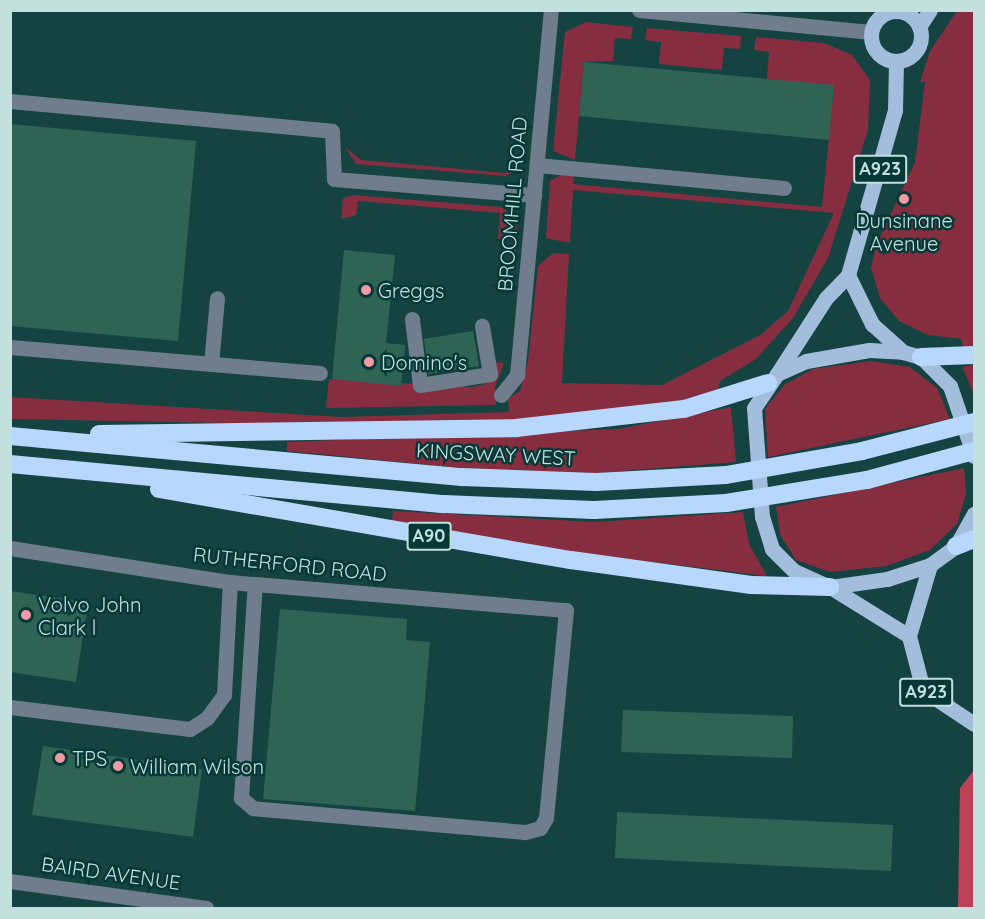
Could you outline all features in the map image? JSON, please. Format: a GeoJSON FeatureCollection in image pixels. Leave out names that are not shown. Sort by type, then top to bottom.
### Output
{"type":"FeatureCollection","features":[{"type":"Feature","properties":{"kind":"highway"},"geometry":{"type":"LineString","coordinates":[[921,357],[975,355]]}},
{"type":"Feature","properties":{"kind":"highway"},"geometry":{"type":"LineString","coordinates":[[10,436],[516,428],[684,409],[773,379]]}},
{"type":"Feature","properties":{"kind":"highway","name":"KINGSWAY WEST"},"geometry":{"type":"LineString","coordinates":[[10,436],[462,477],[596,482],[726,475],[862,451],[975,422]]}},
{"type":"Feature","properties":{"kind":"highway","name":"A90"},"geometry":{"type":"LineString","coordinates":[[10,464],[444,504],[594,510],[726,503],[867,480],[975,451]]}},
{"type":"Feature","properties":{"kind":"highway","name":"A90"},"geometry":{"type":"LineString","coordinates":[[30,466],[571,560],[751,585],[830,586]]}},
{"type":"Feature","properties":{"kind":"highway"},"geometry":{"type":"LineString","coordinates":[[957,546],[975,539]]}},
{"type":"Feature","properties":{"kind":"main road"},"geometry":{"type":"LineString","coordinates":[[919,27],[909,15],[893,11],[879,18],[871,32],[880,56],[896,61],[917,50],[919,27],[930,10]]}},
{"type":"Feature","properties":{"kind":"main road","name":"A923"},"geometry":{"type":"LineString","coordinates":[[773,379],[826,297],[848,275],[895,110],[896,61]]}},
{"type":"Feature","properties":{"kind":"main road"},"geometry":{"type":"LineString","coordinates":[[848,275],[872,324],[903,352]]}},
{"type":"Feature","properties":{"kind":"main road"},"geometry":{"type":"LineString","coordinates":[[930,565],[909,636],[830,586],[794,571],[772,549],[762,517],[752,427],[754,408],[773,379],[836,353],[903,352],[921,357],[950,386],[975,456]]}},
{"type":"Feature","properties":{"kind":"main road"},"geometry":{"type":"LineString","coordinates":[[830,586],[887,579],[930,565],[957,546],[975,514]]}},
{"type":"Feature","properties":{"kind":"main road","name":"A923"},"geometry":{"type":"LineString","coordinates":[[909,636],[923,690],[975,724]]}},
{"type":"Feature","properties":{"kind":"street","name":"BROOMHILL ROAD"},"geometry":{"type":"LineString","coordinates":[[501,395],[517,375],[551,10]]}},
{"type":"Feature","properties":{"kind":"street"},"geometry":{"type":"LineString","coordinates":[[639,10],[871,32]]}},
{"type":"Feature","properties":{"kind":"street"},"geometry":{"type":"LineString","coordinates":[[10,101],[332,131],[334,179],[534,195]]}},
{"type":"Feature","properties":{"kind":"street"},"geometry":{"type":"LineString","coordinates":[[537,165],[784,188]]}},
{"type":"Feature","properties":{"kind":"street"},"geometry":{"type":"LineString","coordinates":[[210,364],[217,298]]}},
{"type":"Feature","properties":{"kind":"street"},"geometry":{"type":"LineString","coordinates":[[412,320],[420,385],[490,374],[482,326]]}},
{"type":"Feature","properties":{"kind":"street"},"geometry":{"type":"LineString","coordinates":[[10,347],[320,373]]}},
{"type":"Feature","properties":{"kind":"street","name":"RUTHERFORD ROAD"},"geometry":{"type":"LineString","coordinates":[[10,548],[230,582],[255,584],[566,610],[546,818],[540,828],[525,832],[253,808],[241,798],[255,584]]}},
{"type":"Feature","properties":{"kind":"street"},"geometry":{"type":"LineString","coordinates":[[10,706],[190,729],[207,718],[224,694],[230,582]]}},
{"type":"Feature","properties":{"kind":"street","name":"BAIRD AVENUE"},"geometry":{"type":"LineString","coordinates":[[10,881],[206,909]]}},
{"type":"Feature","properties":{"kind":"shaded area"},"geometry":{"type":"Polygon","coordinates":[[[957,11],[974,11],[974,346],[963,348],[961,339],[928,335],[899,321],[880,298],[871,268],[876,246],[915,162],[925,82],[920,82],[930,51],[957,11]]]}},
{"type":"Feature","properties":{"kind":"shaded area"},"geometry":{"type":"Polygon","coordinates":[[[586,22],[633,27],[631,39],[615,38],[613,61],[584,62],[575,160],[553,151],[565,32],[586,22]]]}},
{"type":"Feature","properties":{"kind":"shaded area"},"geometry":{"type":"Polygon","coordinates":[[[647,28],[741,36],[740,49],[724,48],[722,70],[659,64],[661,42],[645,40],[647,28]]]}},
{"type":"Feature","properties":{"kind":"shaded area"},"geometry":{"type":"Polygon","coordinates":[[[756,37],[824,43],[852,55],[870,80],[868,130],[828,258],[793,318],[756,359],[720,381],[718,390],[667,404],[517,420],[340,425],[11,419],[11,397],[342,417],[509,412],[508,399],[520,391],[528,361],[538,266],[553,253],[569,254],[562,383],[662,385],[760,335],[788,311],[834,213],[573,190],[570,243],[546,238],[550,181],[561,175],[574,176],[573,184],[822,207],[834,86],[767,79],[769,52],[754,50],[756,37]]]}},
{"type":"Feature","properties":{"kind":"shaded area"},"geometry":{"type":"Polygon","coordinates":[[[345,147],[361,160],[505,173],[523,157],[518,171],[505,176],[356,164],[345,147]]]}},
{"type":"Feature","properties":{"kind":"shaded area"},"geometry":{"type":"Polygon","coordinates":[[[353,195],[501,207],[513,216],[517,227],[516,251],[510,263],[512,240],[498,239],[500,213],[358,201],[356,215],[341,219],[343,198],[353,195]]]}},
{"type":"Feature","properties":{"kind":"shaded area"},"geometry":{"type":"Polygon","coordinates":[[[871,361],[910,367],[937,388],[950,419],[768,457],[765,409],[784,385],[813,369],[871,361]]]}},
{"type":"Feature","properties":{"kind":"shaded area"},"geometry":{"type":"Polygon","coordinates":[[[496,362],[504,363],[495,387],[496,405],[326,408],[329,379],[472,387],[483,385],[496,362]]]}},
{"type":"Feature","properties":{"kind":"shaded area"},"geometry":{"type":"Polygon","coordinates":[[[974,365],[974,394],[962,367],[974,365]]]}},
{"type":"Feature","properties":{"kind":"shaded area"},"geometry":{"type":"Polygon","coordinates":[[[731,407],[736,462],[596,473],[462,468],[287,451],[287,442],[618,429],[731,407]]]}},
{"type":"Feature","properties":{"kind":"shaded area"},"geometry":{"type":"Polygon","coordinates":[[[964,468],[966,494],[957,524],[930,550],[886,566],[830,572],[796,560],[780,534],[776,507],[964,468]]]}},
{"type":"Feature","properties":{"kind":"shaded area"},"geometry":{"type":"Polygon","coordinates":[[[393,511],[595,522],[743,512],[749,544],[767,576],[573,552],[392,521],[393,511]]]}},
{"type":"Feature","properties":{"kind":"shaded area"},"geometry":{"type":"Polygon","coordinates":[[[974,770],[974,908],[958,908],[960,788],[974,770]]]}},
{"type":"Feature","properties":{"kind":"building"},"geometry":{"type":"Polygon","coordinates":[[[584,62],[834,85],[829,140],[579,116],[584,62]]]}},
{"type":"Feature","properties":{"kind":"building"},"geometry":{"type":"Polygon","coordinates":[[[10,124],[196,141],[178,341],[10,326],[10,124]]]}},
{"type":"Feature","properties":{"kind":"building","name":"Greggs"},"geometry":{"type":"Polygon","coordinates":[[[344,250],[395,255],[386,343],[405,345],[401,386],[332,379],[344,250]]]}},
{"type":"Feature","properties":{"kind":"building"},"geometry":{"type":"Polygon","coordinates":[[[473,331],[479,366],[428,374],[424,339],[473,331]]]}},
{"type":"Feature","properties":{"kind":"building"},"geometry":{"type":"Polygon","coordinates":[[[10,591],[88,602],[76,682],[10,672],[10,591]]]}},
{"type":"Feature","properties":{"kind":"building"},"geometry":{"type":"Polygon","coordinates":[[[280,609],[407,619],[406,640],[430,642],[415,811],[263,799],[280,609]]]}},
{"type":"Feature","properties":{"kind":"building"},"geometry":{"type":"Polygon","coordinates":[[[623,710],[793,716],[792,758],[621,752],[623,710]]]}},
{"type":"Feature","properties":{"kind":"building"},"geometry":{"type":"Polygon","coordinates":[[[43,746],[202,769],[193,837],[32,815],[43,746]]]}},
{"type":"Feature","properties":{"kind":"building"},"geometry":{"type":"Polygon","coordinates":[[[617,812],[893,825],[891,871],[615,858],[617,812]]]}},
{"type":"Feature","properties":{"kind":"place","name":"Dunsinane Avenue"},"geometry":{"type":"Point","coordinates":[904,199]}},
{"type":"Feature","properties":{"kind":"place","name":"Greggs"},"geometry":{"type":"Point","coordinates":[366,290]}},
{"type":"Feature","properties":{"kind":"place","name":"Domino's"},"geometry":{"type":"Point","coordinates":[369,362]}},
{"type":"Feature","properties":{"kind":"place","name":"Volvo John Clark l"},"geometry":{"type":"Point","coordinates":[26,615]}},
{"type":"Feature","properties":{"kind":"place","name":"TPS"},"geometry":{"type":"Point","coordinates":[60,758]}},
{"type":"Feature","properties":{"kind":"place","name":"William Wilson"},"geometry":{"type":"Point","coordinates":[118,766]}}]}
